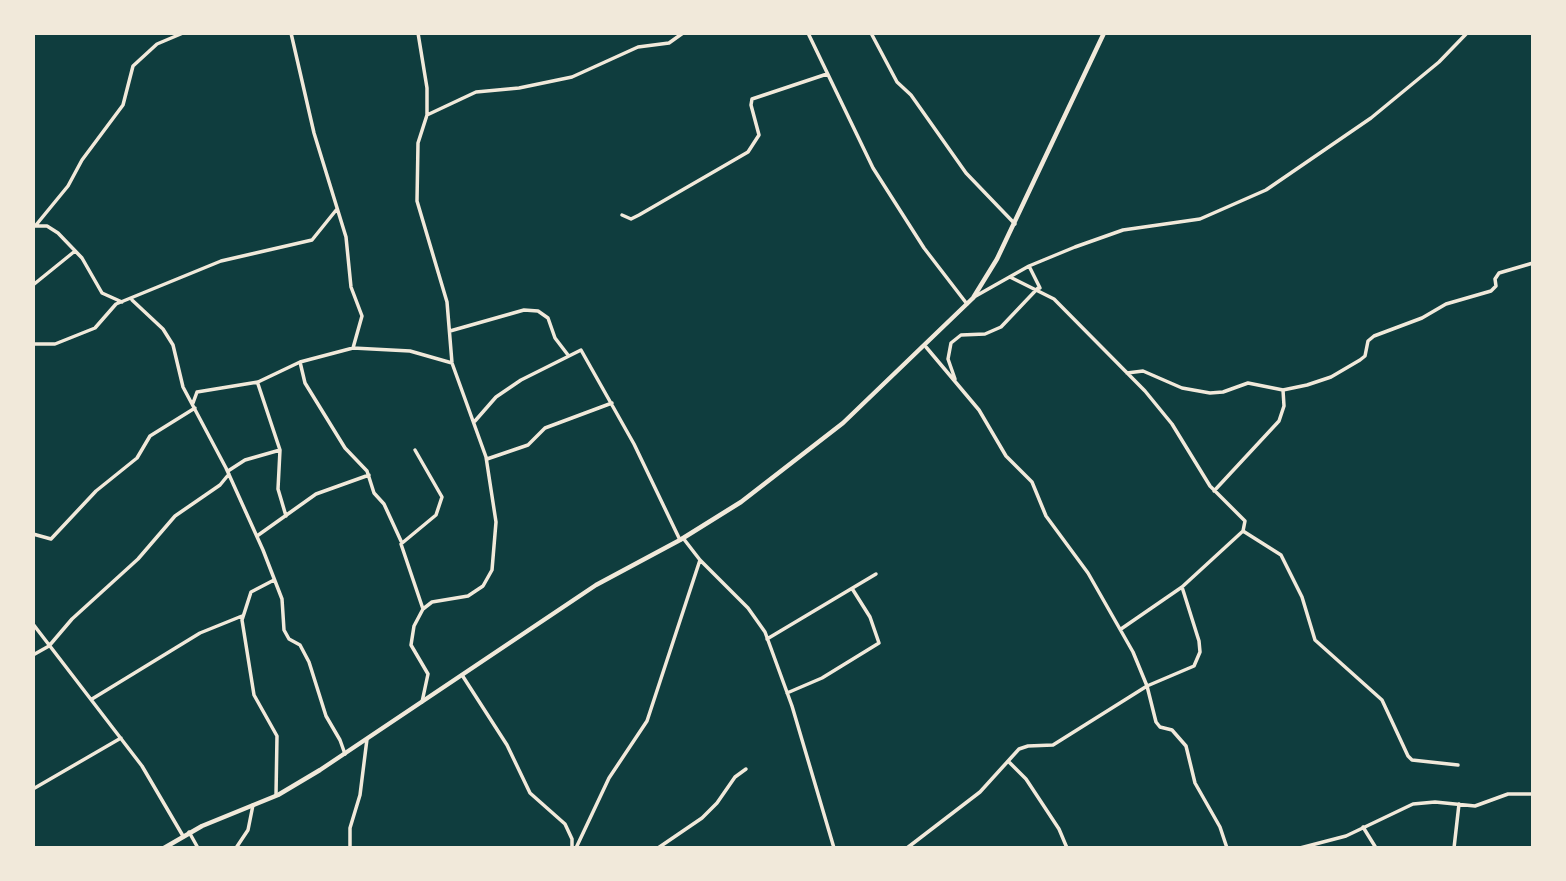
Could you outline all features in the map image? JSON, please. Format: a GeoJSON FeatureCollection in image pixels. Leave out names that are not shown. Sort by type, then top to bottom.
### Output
{"type":"FeatureCollection","features":[{"type":"Feature","properties":{"kind":"street"},"geometry":{"type":"LineString","coordinates":[[35,226],[68,187],[82,160],[123,105],[133,66],[157,44],[183,33]]}},
{"type":"Feature","properties":{"kind":"street"},"geometry":{"type":"LineString","coordinates":[[292,33],[314,133],[349,256],[351,287],[362,316],[353,348]]}},
{"type":"Feature","properties":{"kind":"street"},"geometry":{"type":"LineString","coordinates":[[418,33],[427,83],[427,115],[418,143],[415,185],[447,302],[452,363],[461,394],[487,459],[496,511],[492,570],[483,586],[474,594],[438,600],[423,609],[414,626],[411,641],[428,674],[421,704]]}},
{"type":"Feature","properties":{"kind":"street"},"geometry":{"type":"LineString","coordinates":[[427,115],[476,92],[519,88],[572,78],[638,47],[670,43],[683,33]]}},
{"type":"Feature","properties":{"kind":"street"},"geometry":{"type":"LineString","coordinates":[[808,33],[873,168],[899,211],[967,304]]}},
{"type":"Feature","properties":{"kind":"street"},"geometry":{"type":"LineString","coordinates":[[871,33],[897,82],[911,95],[959,164],[1014,224]]}},
{"type":"Feature","properties":{"kind":"street"},"geometry":{"type":"LineString","coordinates":[[164,848],[189,832],[276,796],[345,755],[599,583],[682,539],[741,502],[804,456],[926,346],[972,298],[1014,224],[1104,33]]}},
{"type":"Feature","properties":{"kind":"street"},"geometry":{"type":"LineString","coordinates":[[972,298],[1029,266],[1124,230],[1200,219],[1278,184],[1371,118],[1439,62],[1466,33]]}},
{"type":"Feature","properties":{"kind":"street"},"geometry":{"type":"LineString","coordinates":[[622,215],[631,219],[639,215],[748,152],[759,135],[751,105],[752,99],[827,74]]}},
{"type":"Feature","properties":{"kind":"street"},"geometry":{"type":"LineString","coordinates":[[33,344],[55,344],[95,328],[114,306],[232,258],[312,240],[337,209]]}},
{"type":"Feature","properties":{"kind":"street"},"geometry":{"type":"LineString","coordinates":[[35,226],[50,228],[76,251],[102,293],[122,302]]}},
{"type":"Feature","properties":{"kind":"street"},"geometry":{"type":"LineString","coordinates":[[33,285],[76,251]]}},
{"type":"Feature","properties":{"kind":"street"},"geometry":{"type":"LineString","coordinates":[[1127,373],[1143,370],[1182,388],[1203,392],[1223,392],[1248,383],[1283,390],[1331,377],[1365,356],[1368,341],[1374,336],[1422,317],[1446,304],[1491,291],[1496,286],[1495,279],[1499,273],[1533,263]]}},
{"type":"Feature","properties":{"kind":"street"},"geometry":{"type":"LineString","coordinates":[[1029,266],[1039,289]]}},
{"type":"Feature","properties":{"kind":"street"},"geometry":{"type":"LineString","coordinates":[[1010,277],[1039,289],[1054,299],[1127,373],[1172,424],[1214,491],[1245,521],[1243,531],[1182,587],[1121,629]]}},
{"type":"Feature","properties":{"kind":"street"},"geometry":{"type":"LineString","coordinates":[[956,381],[948,359],[951,343],[961,335],[985,334],[1001,327],[1039,289]]}},
{"type":"Feature","properties":{"kind":"street"},"geometry":{"type":"LineString","coordinates":[[132,300],[163,329],[173,345],[181,381],[257,536],[283,607],[285,630],[289,639],[300,645],[309,662],[326,716],[345,755]]}},
{"type":"Feature","properties":{"kind":"street"},"geometry":{"type":"LineString","coordinates":[[450,331],[524,310],[538,311],[548,318],[555,338],[568,355]]}},
{"type":"Feature","properties":{"kind":"street"},"geometry":{"type":"LineString","coordinates":[[926,346],[985,418],[1006,456],[1032,482],[1046,516],[1088,573],[1121,629],[1147,686],[1156,722],[1160,727],[1172,730],[1186,746],[1195,783],[1220,827],[1227,848]]}},
{"type":"Feature","properties":{"kind":"street"},"geometry":{"type":"LineString","coordinates":[[33,534],[51,539],[88,499],[137,458],[150,436],[194,406],[197,392],[258,383],[300,362],[353,348],[410,351],[452,363]]}},
{"type":"Feature","properties":{"kind":"street"},"geometry":{"type":"LineString","coordinates":[[474,421],[510,387],[568,355],[583,351],[682,539],[748,608],[767,639],[787,693],[834,848]]}},
{"type":"Feature","properties":{"kind":"street"},"geometry":{"type":"LineString","coordinates":[[300,362],[301,373],[310,391],[348,451],[369,475],[374,493],[384,504],[401,541],[402,553],[423,609]]}},
{"type":"Feature","properties":{"kind":"street"},"geometry":{"type":"LineString","coordinates":[[258,383],[280,450],[278,489],[286,516]]}},
{"type":"Feature","properties":{"kind":"street"},"geometry":{"type":"LineString","coordinates":[[1214,491],[1279,421],[1284,406],[1283,390]]}},
{"type":"Feature","properties":{"kind":"street"},"geometry":{"type":"LineString","coordinates":[[487,459],[528,445],[545,428],[612,403]]}},
{"type":"Feature","properties":{"kind":"street"},"geometry":{"type":"LineString","coordinates":[[33,655],[49,646],[72,620],[138,559],[169,522],[220,485],[228,473],[245,460],[280,450]]}},
{"type":"Feature","properties":{"kind":"street"},"geometry":{"type":"LineString","coordinates":[[401,541],[436,515],[441,505],[440,491],[415,450]]}},
{"type":"Feature","properties":{"kind":"street"},"geometry":{"type":"LineString","coordinates":[[257,536],[316,494],[369,475]]}},
{"type":"Feature","properties":{"kind":"street"},"geometry":{"type":"LineString","coordinates":[[1243,531],[1281,555],[1301,597],[1315,640],[1382,700],[1412,760],[1458,765]]}},
{"type":"Feature","properties":{"kind":"street"},"geometry":{"type":"LineString","coordinates":[[574,848],[609,778],[647,721],[700,560]]}},
{"type":"Feature","properties":{"kind":"street"},"geometry":{"type":"LineString","coordinates":[[767,639],[876,574]]}},
{"type":"Feature","properties":{"kind":"street"},"geometry":{"type":"LineString","coordinates":[[274,580],[251,592],[242,617],[254,695],[276,736],[276,796]]}},
{"type":"Feature","properties":{"kind":"street"},"geometry":{"type":"LineString","coordinates":[[907,848],[979,793],[1023,747],[1045,747],[1060,741],[1107,708],[1147,686],[1188,669],[1198,661],[1197,626],[1182,587]]}},
{"type":"Feature","properties":{"kind":"street"},"geometry":{"type":"LineString","coordinates":[[787,693],[822,678],[879,643],[870,617],[853,590]]}},
{"type":"Feature","properties":{"kind":"street"},"geometry":{"type":"LineString","coordinates":[[92,699],[200,633],[242,617]]}},
{"type":"Feature","properties":{"kind":"street"},"geometry":{"type":"LineString","coordinates":[[33,624],[121,738],[183,836]]}},
{"type":"Feature","properties":{"kind":"street"},"geometry":{"type":"LineString","coordinates":[[462,675],[507,745],[530,793],[565,824],[574,848]]}},
{"type":"Feature","properties":{"kind":"street"},"geometry":{"type":"LineString","coordinates":[[33,789],[121,738]]}},
{"type":"Feature","properties":{"kind":"street"},"geometry":{"type":"LineString","coordinates":[[350,848],[350,828],[360,795],[367,739]]}},
{"type":"Feature","properties":{"kind":"street"},"geometry":{"type":"LineString","coordinates":[[1008,761],[1026,779],[1059,828],[1067,848]]}},
{"type":"Feature","properties":{"kind":"street"},"geometry":{"type":"LineString","coordinates":[[657,848],[702,818],[717,803],[735,777],[746,769]]}},
{"type":"Feature","properties":{"kind":"street"},"geometry":{"type":"LineString","coordinates":[[1300,848],[1336,839],[1413,804],[1475,806],[1508,794],[1533,794]]}},
{"type":"Feature","properties":{"kind":"street"},"geometry":{"type":"LineString","coordinates":[[1454,848],[1459,804]]}},
{"type":"Feature","properties":{"kind":"street"},"geometry":{"type":"LineString","coordinates":[[236,848],[248,830],[253,805]]}},
{"type":"Feature","properties":{"kind":"street"},"geometry":{"type":"LineString","coordinates":[[1363,827],[1376,848]]}},
{"type":"Feature","properties":{"kind":"street"},"geometry":{"type":"LineString","coordinates":[[189,832],[198,848]]}}]}
